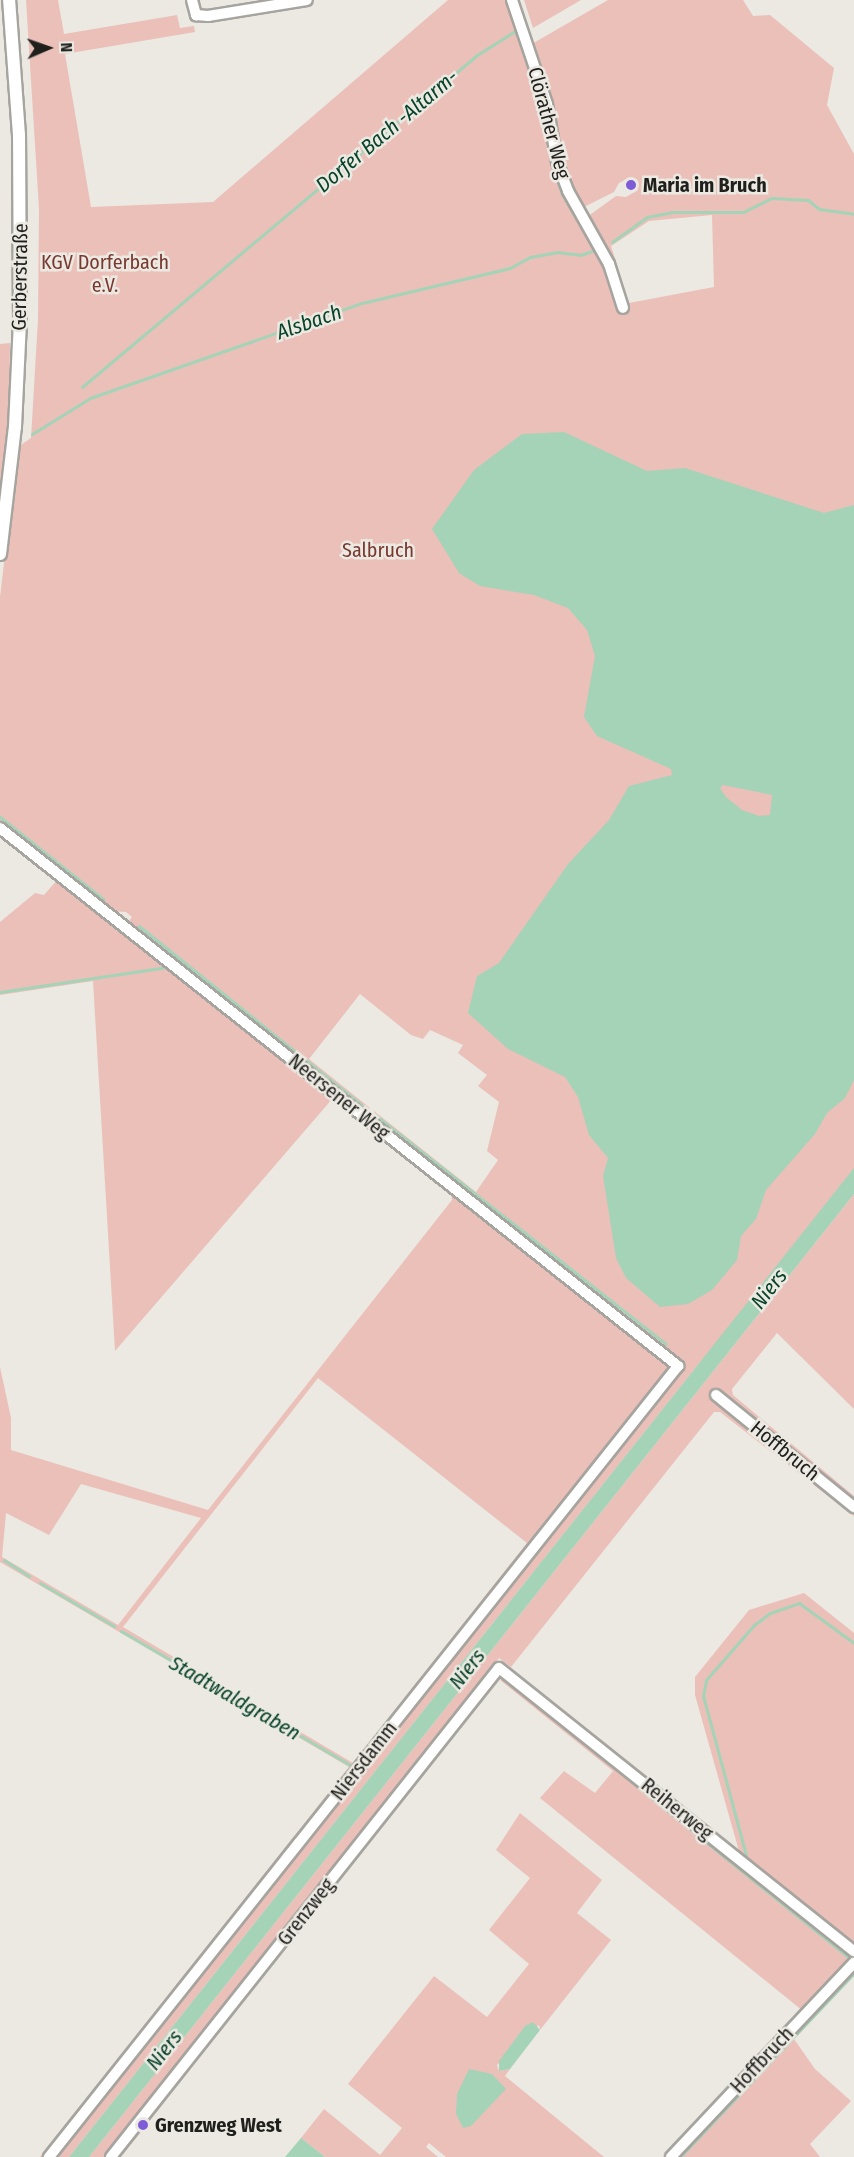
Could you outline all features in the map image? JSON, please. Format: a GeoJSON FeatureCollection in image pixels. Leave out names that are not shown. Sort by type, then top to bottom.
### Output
{"type":"FeatureCollection","features":[{"type":"Feature","properties":{"kind":"street","name":"Gerberstraße"},"geometry":{"type":"LineString","coordinates":[[0,554],[15,427],[20,322],[19,135],[9,0]]}},
{"type":"Feature","properties":{"kind":"street"},"geometry":{"type":"LineString","coordinates":[[192,0],[196,15],[208,16],[307,0]]}},
{"type":"Feature","properties":{"kind":"street","name":"Clörather Weg"},"geometry":{"type":"LineString","coordinates":[[512,0],[547,104],[557,162],[568,191],[609,264],[622,308]]}},
{"type":"Feature","properties":{"kind":"street","name":"Neersener Weg"},"geometry":{"type":"LineString","coordinates":[[0,828],[678,1366]]}},
{"type":"Feature","properties":{"kind":"street","name":"Niersdamm"},"geometry":{"type":"LineString","coordinates":[[49,2157],[678,1366]]}},
{"type":"Feature","properties":{"kind":"street","name":"Hoffbruch"},"geometry":{"type":"LineString","coordinates":[[716,1395],[854,1507]]}},
{"type":"Feature","properties":{"kind":"street","name":"Reiherweg"},"geometry":{"type":"LineString","coordinates":[[500,1668],[854,1951]]}},
{"type":"Feature","properties":{"kind":"street","name":"Grenzweg"},"geometry":{"type":"LineString","coordinates":[[111,2157],[500,1668]]}},
{"type":"Feature","properties":{"kind":"street","name":"Hoffbruch"},"geometry":{"type":"LineString","coordinates":[[671,2157],[854,1963]]}},
{"type":"Feature","properties":{"kind":"green space","name":"Salbruch"},"geometry":{"type":"Polygon","coordinates":[[[26,0],[58,0],[64,34],[177,15],[180,28],[194,26],[195,32],[65,54],[91,207],[213,202],[448,0],[507,0],[544,107],[553,161],[587,217],[616,196],[626,197],[638,190],[630,177],[619,183],[614,192],[582,208],[569,186],[530,45],[608,0],[743,0],[753,16],[770,15],[834,68],[827,105],[854,154],[854,1181],[697,1366],[69,2157],[40,2157],[349,1767],[0,1562],[0,1367],[11,1418],[11,1450],[208,1510],[452,1200],[451,1192],[333,1098],[115,1351],[93,981],[0,995],[0,922],[35,893],[44,895],[58,879],[372,1120],[374,1111],[476,1192],[498,1160],[487,1151],[499,1102],[478,1086],[487,1075],[458,1053],[463,1045],[430,1030],[423,1039],[411,1035],[360,994],[309,1059],[370,1108],[367,1111],[360,1110],[132,929],[128,922],[132,917],[126,912],[110,911],[0,822],[0,597],[18,447],[31,438],[38,319],[39,209],[26,0]],[[712,215],[649,221],[611,246],[629,303],[714,287],[712,215]],[[318,1378],[123,1627],[353,1763],[527,1543],[318,1378]],[[81,1484],[49,1535],[6,1513],[2,1557],[118,1625],[201,1518],[81,1484]]]}},
{"type":"Feature","properties":{"kind":"green space"},"geometry":{"type":"Polygon","coordinates":[[[524,0],[581,0],[533,28],[524,0]]]}},
{"type":"Feature","properties":{"kind":"green space"},"geometry":{"type":"Polygon","coordinates":[[[10,343],[8,454],[0,518],[0,344],[10,343]]]}},
{"type":"Feature","properties":{"kind":"green space"},"geometry":{"type":"Polygon","coordinates":[[[854,1194],[854,1409],[777,1333],[732,1389],[733,1395],[854,1496],[854,1516],[720,1412],[714,1412],[511,1667],[499,1658],[104,2157],[89,2157],[854,1194]]]}},
{"type":"Feature","properties":{"kind":"green space"},"geometry":{"type":"Polygon","coordinates":[[[804,1593],[854,1633],[854,1942],[739,1851],[695,1695],[695,1677],[749,1610],[804,1593]]]}},
{"type":"Feature","properties":{"kind":"green space"},"geometry":{"type":"Polygon","coordinates":[[[500,1680],[512,1681],[854,1958],[803,2011],[540,1798],[564,1771],[595,1793],[613,1771],[500,1680]]]}},
{"type":"Feature","properties":{"kind":"green space"},"geometry":{"type":"Polygon","coordinates":[[[520,1813],[602,1880],[577,1913],[611,1940],[540,2030],[539,2025],[497,2065],[499,2071],[510,2069],[505,2076],[604,2157],[446,2157],[429,2143],[426,2147],[438,2157],[325,2157],[301,2138],[324,2109],[380,2155],[402,2128],[348,2084],[434,1976],[487,2017],[529,1964],[489,1930],[530,1878],[496,1850],[520,1813]]]}},
{"type":"Feature","properties":{"kind":"green space"},"geometry":{"type":"Polygon","coordinates":[[[854,1969],[854,1976],[794,2039],[815,2069],[851,2101],[810,2144],[820,2157],[676,2157],[854,1969]]]}},
{"type":"Feature","properties":{"kind":"water"},"geometry":{"type":"Polygon","coordinates":[[[564,432],[647,471],[685,468],[824,513],[854,505],[854,1080],[845,1098],[827,1113],[815,1134],[766,1190],[756,1219],[741,1236],[737,1260],[712,1290],[688,1304],[660,1307],[626,1278],[616,1258],[603,1176],[608,1158],[589,1135],[578,1097],[565,1077],[508,1049],[468,1013],[477,976],[499,963],[568,864],[609,820],[629,786],[672,775],[671,769],[597,736],[584,717],[595,656],[587,630],[568,608],[534,595],[480,586],[459,573],[432,529],[474,470],[522,434],[564,432]],[[723,785],[720,788],[726,797],[742,810],[759,816],[770,815],[772,795],[723,785]]]}},
{"type":"Feature","properties":{"kind":"water","name":"Niers"},"geometry":{"type":"Polygon","coordinates":[[[854,1168],[854,1194],[89,2157],[69,2157],[854,1168]]]}},
{"type":"Feature","properties":{"kind":"water"},"geometry":{"type":"Polygon","coordinates":[[[533,2022],[540,2030],[510,2069],[499,2071],[499,2061],[525,2026],[533,2022]]]}},
{"type":"Feature","properties":{"kind":"water"},"geometry":{"type":"Polygon","coordinates":[[[469,2069],[492,2074],[506,2089],[471,2126],[463,2128],[456,2114],[457,2094],[469,2069]]]}},
{"type":"Feature","properties":{"kind":"water"},"geometry":{"type":"Polygon","coordinates":[[[301,2138],[325,2157],[285,2157],[301,2138]]]}},
{"type":"Feature","properties":{"kind":"waterway","name":"Dorfer Bach -Altarm-"},"geometry":{"type":"LineString","coordinates":[[82,387],[477,55],[515,31],[526,57]]}},
{"type":"Feature","properties":{"kind":"waterway","name":"Dorfer Bach -Altarm-"},"geometry":{"type":"LineString","coordinates":[[544,118],[551,162],[562,194],[595,250]]}},
{"type":"Feature","properties":{"kind":"waterway","name":"Alsbach"},"geometry":{"type":"LineString","coordinates":[[612,242],[647,217],[673,212],[743,212],[772,198],[808,200],[819,209],[854,214]]}},
{"type":"Feature","properties":{"kind":"waterway","name":"Alsbach"},"geometry":{"type":"LineString","coordinates":[[32,434],[90,398],[362,303],[510,268],[530,257],[557,252],[580,255],[595,250]]}},
{"type":"Feature","properties":{"kind":"waterway"},"geometry":{"type":"LineString","coordinates":[[0,817],[103,899]]}},
{"type":"Feature","properties":{"kind":"waterway"},"geometry":{"type":"LineString","coordinates":[[139,926],[367,1109]]}},
{"type":"Feature","properties":{"kind":"waterway"},"geometry":{"type":"LineString","coordinates":[[0,992],[167,967]]}},
{"type":"Feature","properties":{"kind":"waterway"},"geometry":{"type":"LineString","coordinates":[[375,1115],[666,1344]]}},
{"type":"Feature","properties":{"kind":"waterway","name":"Stadtwaldgraben"},"geometry":{"type":"LineString","coordinates":[[4,1560],[29,1576]]}},
{"type":"Feature","properties":{"kind":"waterway","name":"Stadtwaldgraben"},"geometry":{"type":"LineString","coordinates":[[40,1583],[114,1626]]}},
{"type":"Feature","properties":{"kind":"waterway"},"geometry":{"type":"LineString","coordinates":[[746,1855],[703,1696],[706,1680],[754,1625],[770,1613],[799,1603],[854,1643]]}},
{"type":"Feature","properties":{"kind":"waterway","name":"Stadtwaldgraben"},"geometry":{"type":"LineString","coordinates":[[121,1631],[349,1764]]}},
{"type":"Feature","properties":{"kind":"waterway"},"geometry":{"type":"LineString","coordinates":[[506,1680],[848,1957]]}},
{"type":"Feature","properties":{"kind":"waterway"},"geometry":{"type":"LineString","coordinates":[[680,2157],[854,1973]]}},
{"type":"Feature","properties":{"kind":"place","name":"Maria im Bruch"},"geometry":{"type":"Point","coordinates":[631,185]}},
{"type":"Feature","properties":{"kind":"place","name":"Grenzweg West"},"geometry":{"type":"Point","coordinates":[143,2125]}},
{"type":"Feature","properties":{"kind":"park label","name":"KGV Dorferbach e.V."},"geometry":{"type":"Point","coordinates":[105,274]}}]}
